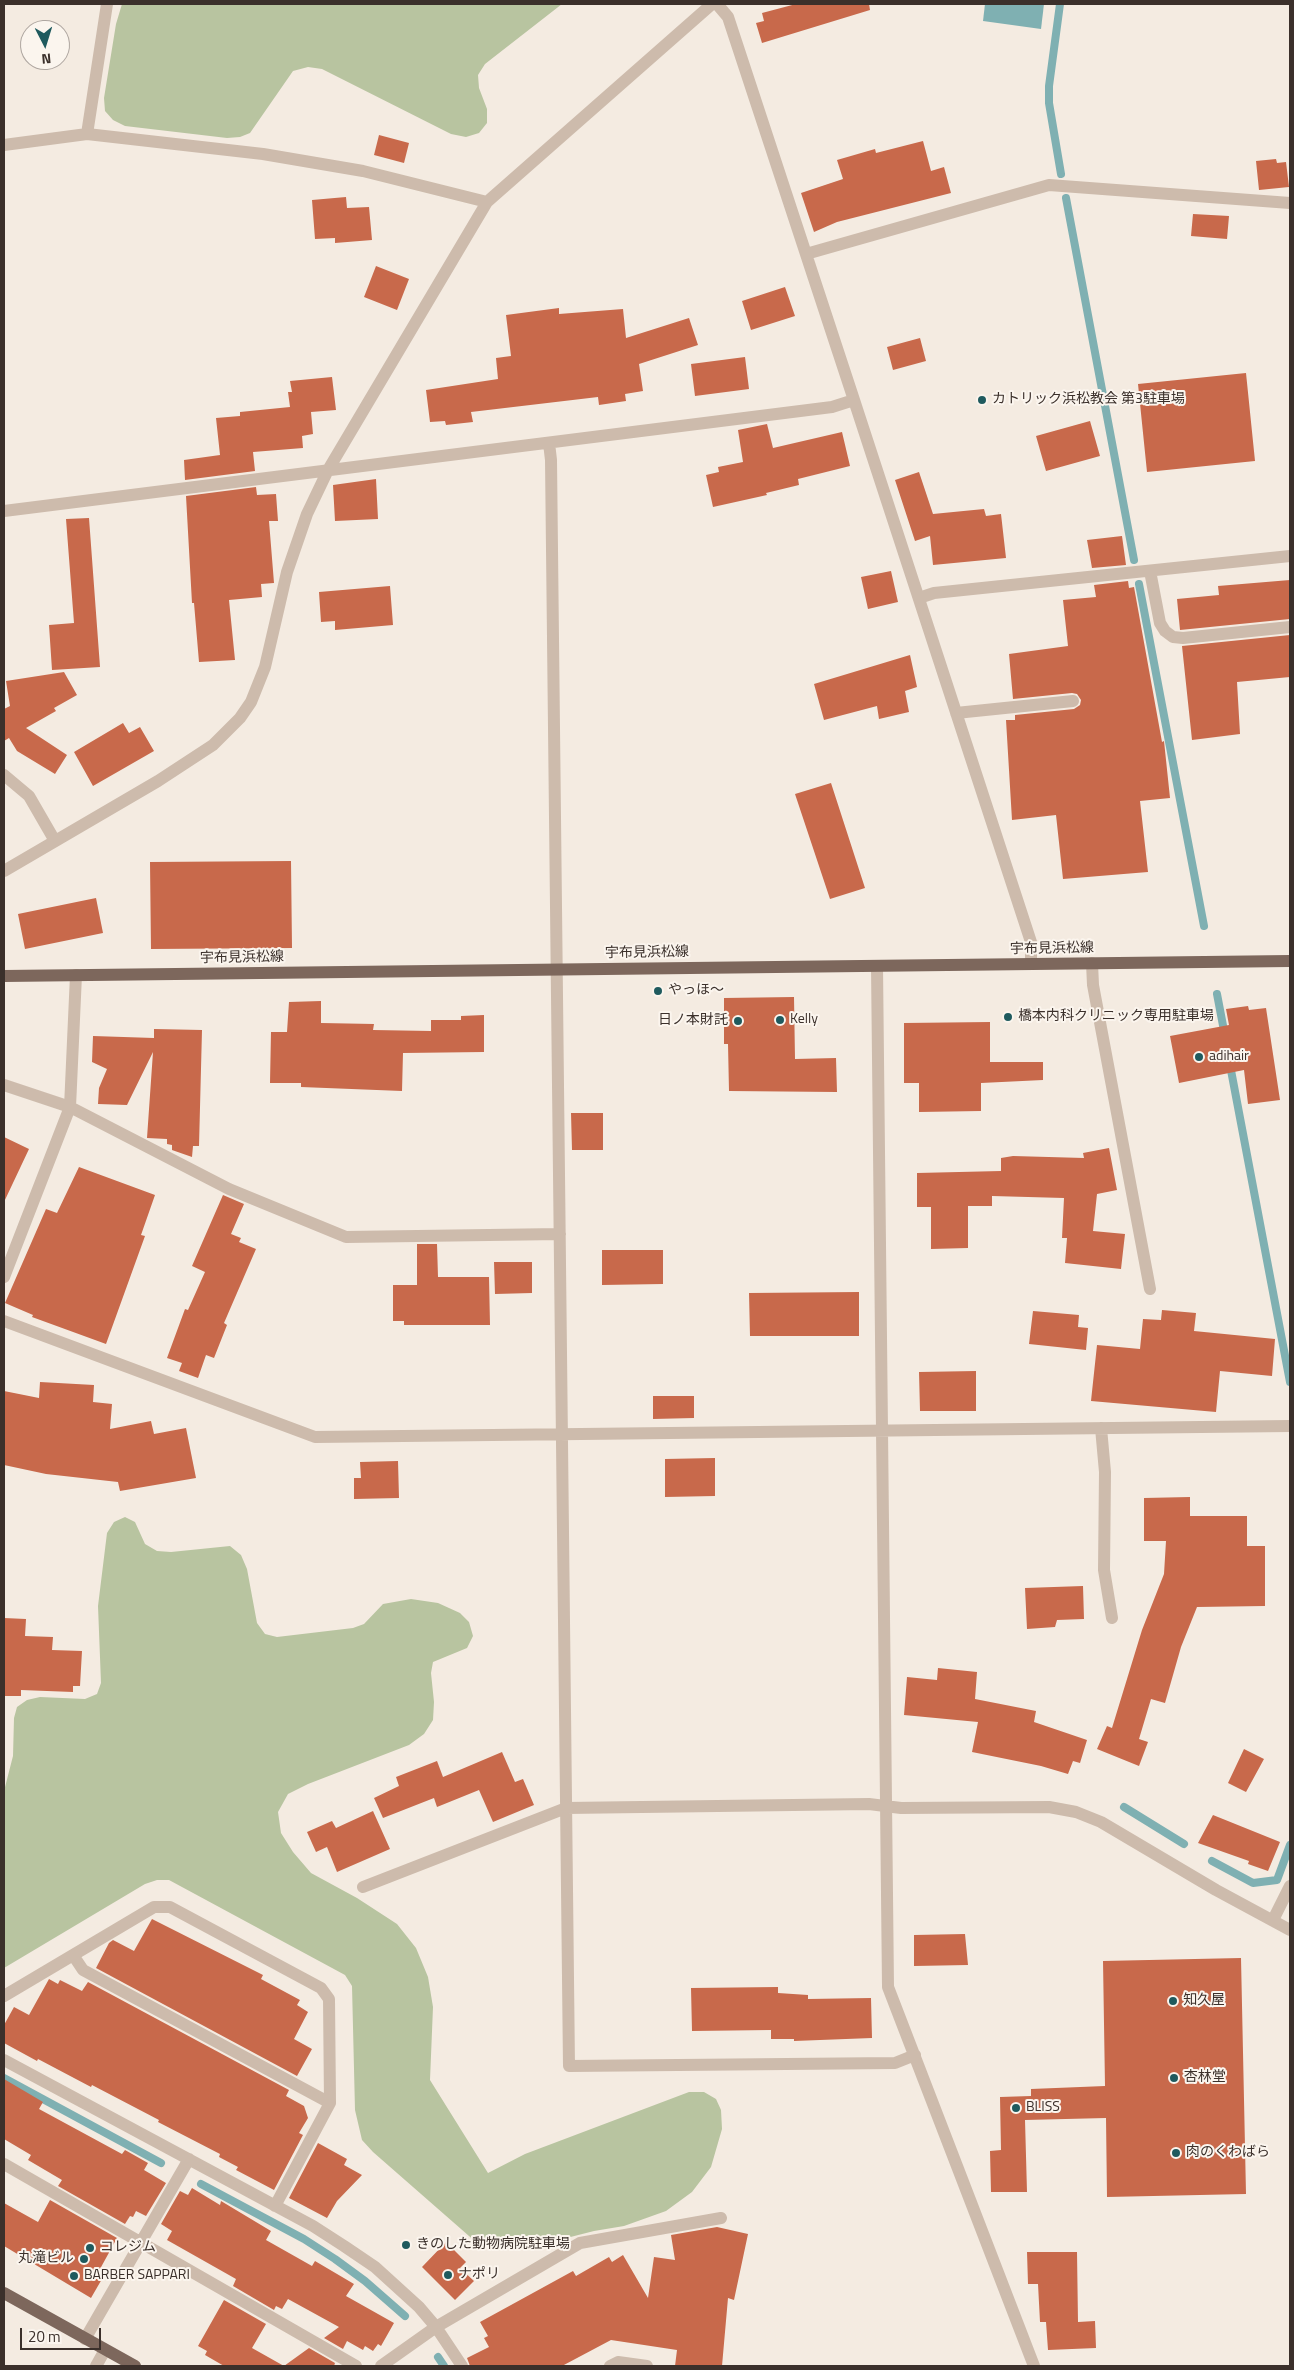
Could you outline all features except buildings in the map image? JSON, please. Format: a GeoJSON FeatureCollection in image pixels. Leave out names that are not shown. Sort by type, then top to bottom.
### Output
{"type":"FeatureCollection","features":[{"type":"Feature","properties":{"kind":"main road","name":"宇布見浜松線"},"geometry":{"type":"LineString","coordinates":[[4,976],[1290,961]]}},
{"type":"Feature","properties":{"kind":"main road"},"geometry":{"type":"LineString","coordinates":[[4,2293],[135,2366]]}},
{"type":"Feature","properties":{"kind":"street"},"geometry":{"type":"LineString","coordinates":[[87,134],[107,4]]}},
{"type":"Feature","properties":{"kind":"street"},"geometry":{"type":"LineString","coordinates":[[4,871],[198,756],[228,732],[240,718],[259,685],[295,543],[328,470],[487,202],[712,4]]}},
{"type":"Feature","properties":{"kind":"street"},"geometry":{"type":"LineString","coordinates":[[717,4],[728,17],[919,598],[1031,942],[1031,964]]}},
{"type":"Feature","properties":{"kind":"street"},"geometry":{"type":"LineString","coordinates":[[4,145],[87,134],[322,163],[363,171],[487,202]]}},
{"type":"Feature","properties":{"kind":"street"},"geometry":{"type":"LineString","coordinates":[[806,254],[1049,185],[1290,203]]}},
{"type":"Feature","properties":{"kind":"street"},"geometry":{"type":"LineString","coordinates":[[4,511],[832,407],[854,400]]}},
{"type":"Feature","properties":{"kind":"street"},"geometry":{"type":"LineString","coordinates":[[549,443],[552,460],[569,2066],[896,2062],[914,2056]]}},
{"type":"Feature","properties":{"kind":"street"},"geometry":{"type":"LineString","coordinates":[[919,598],[934,593],[1290,556]]}},
{"type":"Feature","properties":{"kind":"street"},"geometry":{"type":"LineString","coordinates":[[1150,571],[1160,623],[1165,632],[1173,637],[1183,638],[1290,626]]}},
{"type":"Feature","properties":{"kind":"street"},"geometry":{"type":"LineString","coordinates":[[956,713],[1073,701]]}},
{"type":"Feature","properties":{"kind":"street"},"geometry":{"type":"LineString","coordinates":[[4,775],[29,796],[55,841]]}},
{"type":"Feature","properties":{"kind":"street"},"geometry":{"type":"LineString","coordinates":[[1092,964],[1093,986],[1150,1288]]}},
{"type":"Feature","properties":{"kind":"street"},"geometry":{"type":"LineString","coordinates":[[877,966],[888,1987],[1034,2366]]}},
{"type":"Feature","properties":{"kind":"street"},"geometry":{"type":"LineString","coordinates":[[4,1277],[70,1107],[76,975]]}},
{"type":"Feature","properties":{"kind":"street"},"geometry":{"type":"LineString","coordinates":[[4,1085],[70,1107],[228,1190],[346,1237],[560,1234]]}},
{"type":"Feature","properties":{"kind":"street"},"geometry":{"type":"LineString","coordinates":[[4,1322],[314,1437],[1290,1426]]}},
{"type":"Feature","properties":{"kind":"street"},"geometry":{"type":"LineString","coordinates":[[1101,1428],[1105,1472],[1104,1570],[1112,1618]]}},
{"type":"Feature","properties":{"kind":"street"},"geometry":{"type":"LineString","coordinates":[[363,1887],[566,1808],[870,1804],[901,1808],[1049,1807],[1076,1812],[1101,1822],[1216,1890],[1290,1930]]}},
{"type":"Feature","properties":{"kind":"street"},"geometry":{"type":"LineString","coordinates":[[1273,1920],[1290,1886]]}},
{"type":"Feature","properties":{"kind":"street"},"geometry":{"type":"LineString","coordinates":[[4,1996],[154,1907],[170,1907],[322,1988],[329,2000],[330,2103],[275,2206]]}},
{"type":"Feature","properties":{"kind":"street"},"geometry":{"type":"LineString","coordinates":[[73,1955],[83,1970],[330,2103]]}},
{"type":"Feature","properties":{"kind":"street"},"geometry":{"type":"LineString","coordinates":[[4,2060],[312,2226],[375,2268],[398,2286],[436,2327],[462,2366]]}},
{"type":"Feature","properties":{"kind":"street"},"geometry":{"type":"LineString","coordinates":[[85,2339],[189,2160]]}},
{"type":"Feature","properties":{"kind":"street"},"geometry":{"type":"LineString","coordinates":[[4,2164],[356,2366]]}},
{"type":"Feature","properties":{"kind":"street"},"geometry":{"type":"LineString","coordinates":[[381,2366],[436,2327],[580,2243],[720,2218]]}},
{"type":"Feature","properties":{"kind":"street"},"geometry":{"type":"LineString","coordinates":[[96,2366],[105,2350]]}},
{"type":"Feature","properties":{"kind":"street"},"geometry":{"type":"LineString","coordinates":[[610,2366],[618,2362],[647,2366]]}},
{"type":"Feature","properties":{"kind":"green space"},"geometry":{"type":"Polygon","coordinates":[[[122,4],[562,4],[485,64],[478,75],[479,88],[487,109],[487,123],[479,133],[466,137],[451,134],[322,69],[308,67],[293,71],[250,133],[240,137],[227,138],[125,126],[113,120],[105,111],[104,98],[116,24],[122,4]]]}},
{"type":"Feature","properties":{"kind":"green space"},"geometry":{"type":"Polygon","coordinates":[[[125,1517],[135,1522],[145,1544],[157,1551],[171,1552],[230,1546],[241,1555],[247,1569],[257,1623],[265,1634],[277,1637],[353,1628],[364,1624],[383,1604],[411,1599],[438,1603],[460,1613],[469,1622],[473,1636],[467,1648],[433,1662],[431,1673],[434,1702],[433,1720],[424,1734],[409,1745],[308,1784],[288,1794],[278,1812],[281,1833],[293,1852],[311,1873],[357,1898],[397,1924],[416,1948],[428,1977],[433,2007],[430,2080],[488,2173],[525,2154],[689,2092],[704,2092],[716,2099],[721,2110],[722,2129],[711,2167],[692,2192],[666,2211],[624,2226],[594,2231],[543,2244],[497,2247],[477,2243],[373,2152],[362,2140],[355,2110],[352,1986],[345,1975],[169,1880],[157,1880],[145,1884],[4,1968],[4,1791],[13,1756],[14,1718],[17,1707],[27,1700],[40,1697],[85,1699],[97,1694],[101,1683],[98,1606],[107,1533],[114,1522],[125,1517]]]}},
{"type":"Feature","properties":{"kind":"water"},"geometry":{"type":"Polygon","coordinates":[[[985,4],[1044,4],[1041,29],[983,21],[985,4]]]}},
{"type":"Feature","properties":{"kind":"waterway"},"geometry":{"type":"LineString","coordinates":[[1060,4],[1049,86],[1049,103],[1061,174]]}},
{"type":"Feature","properties":{"kind":"waterway"},"geometry":{"type":"LineString","coordinates":[[1066,198],[1134,560]]}},
{"type":"Feature","properties":{"kind":"waterway"},"geometry":{"type":"LineString","coordinates":[[1139,584],[1204,926]]}},
{"type":"Feature","properties":{"kind":"waterway"},"geometry":{"type":"LineString","coordinates":[[1217,994],[1225,1036]]}},
{"type":"Feature","properties":{"kind":"waterway"},"geometry":{"type":"LineString","coordinates":[[1230,1065],[1290,1382]]}},
{"type":"Feature","properties":{"kind":"waterway"},"geometry":{"type":"LineString","coordinates":[[1124,1807],[1184,1844]]}},
{"type":"Feature","properties":{"kind":"waterway"},"geometry":{"type":"LineString","coordinates":[[1212,1861],[1253,1883],[1277,1880],[1290,1845]]}},
{"type":"Feature","properties":{"kind":"waterway"},"geometry":{"type":"LineString","coordinates":[[4,2078],[161,2163]]}},
{"type":"Feature","properties":{"kind":"waterway"},"geometry":{"type":"LineString","coordinates":[[201,2184],[304,2239],[335,2259],[365,2281],[405,2316]]}},
{"type":"Feature","properties":{"kind":"waterway"},"geometry":{"type":"LineString","coordinates":[[438,2357],[444,2366]]}},
{"type":"Feature","properties":{"kind":"place","name":"カトリック浜松教会 第3駐車場"},"geometry":{"type":"Point","coordinates":[982,400]}},
{"type":"Feature","properties":{"kind":"place","name":"やっほ～"},"geometry":{"type":"Point","coordinates":[658,991]}},
{"type":"Feature","properties":{"kind":"place","name":"橋本内科クリニック専用駐車場"},"geometry":{"type":"Point","coordinates":[1008,1017]}},
{"type":"Feature","properties":{"kind":"place","name":"Kelly"},"geometry":{"type":"Point","coordinates":[780,1020]}},
{"type":"Feature","properties":{"kind":"place","name":"日ノ本財託"},"geometry":{"type":"Point","coordinates":[738,1021]}},
{"type":"Feature","properties":{"kind":"place","name":"adihair"},"geometry":{"type":"Point","coordinates":[1199,1057]}},
{"type":"Feature","properties":{"kind":"place","name":"知久屋"},"geometry":{"type":"Point","coordinates":[1173,2001]}},
{"type":"Feature","properties":{"kind":"place","name":"杏林堂"},"geometry":{"type":"Point","coordinates":[1174,2078]}},
{"type":"Feature","properties":{"kind":"place","name":"BLISS"},"geometry":{"type":"Point","coordinates":[1016,2108]}},
{"type":"Feature","properties":{"kind":"place","name":"肉のくわばら"},"geometry":{"type":"Point","coordinates":[1176,2153]}},
{"type":"Feature","properties":{"kind":"place","name":"きのした動物病院駐車場"},"geometry":{"type":"Point","coordinates":[406,2245]}},
{"type":"Feature","properties":{"kind":"place","name":"コレジム"},"geometry":{"type":"Point","coordinates":[90,2248]}},
{"type":"Feature","properties":{"kind":"place","name":"丸滝ビル"},"geometry":{"type":"Point","coordinates":[84,2259]}},
{"type":"Feature","properties":{"kind":"place","name":"ナポリ"},"geometry":{"type":"Point","coordinates":[448,2275]}},
{"type":"Feature","properties":{"kind":"place","name":"BARBER SAPPARI"},"geometry":{"type":"Point","coordinates":[74,2276]}}]}
